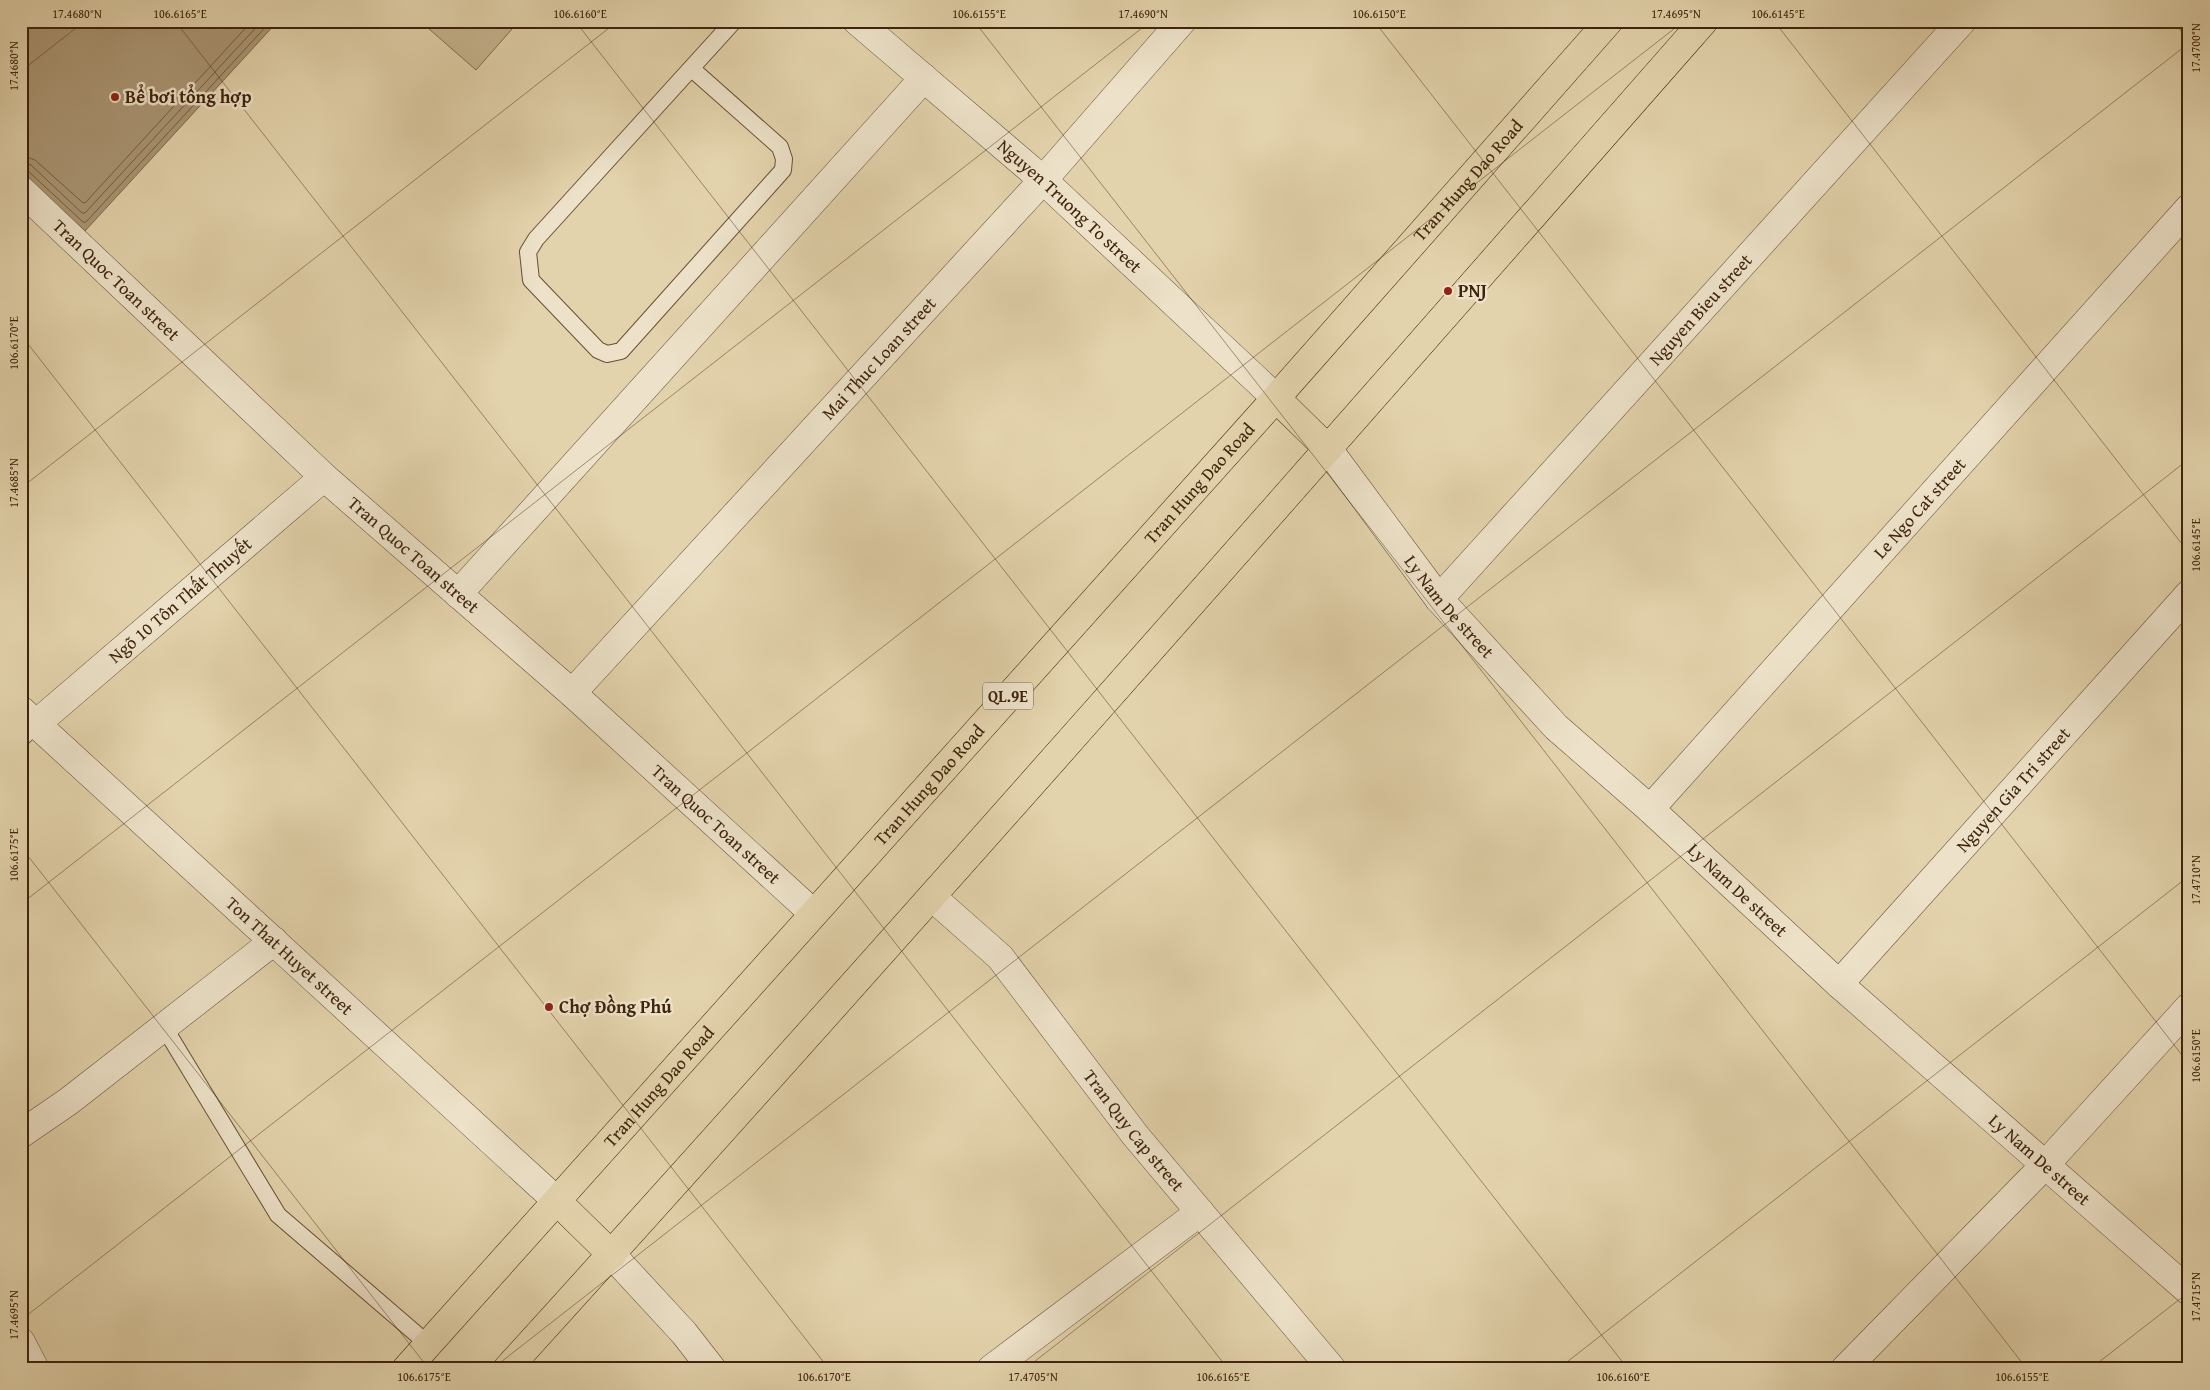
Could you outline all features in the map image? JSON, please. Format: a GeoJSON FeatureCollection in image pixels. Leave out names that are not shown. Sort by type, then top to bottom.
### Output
{"type":"FeatureCollection","features":[{"type":"Feature","properties":{"kind":"main road","name":"Tran Hung Dao Road"},"geometry":{"type":"LineString","coordinates":[[406,1369],[1276,398],[1609,21]]}},
{"type":"Feature","properties":{"kind":"main road"},"geometry":{"type":"LineString","coordinates":[[507,1369],[612,1255],[932,897],[1704,21]]}},
{"type":"Feature","properties":{"kind":"main road"},"geometry":{"type":"LineString","coordinates":[[1276,398],[1328,449]]}},
{"type":"Feature","properties":{"kind":"main road"},"geometry":{"type":"LineString","coordinates":[[557,1201],[612,1255]]}},
{"type":"Feature","properties":{"kind":"street","name":"Nguyen Truong To street"},"geometry":{"type":"LineString","coordinates":[[857,21],[1043,180],[1276,398]]}},
{"type":"Feature","properties":{"kind":"street","name":"Mai Thuc Loan street"},"geometry":{"type":"LineString","coordinates":[[572,693],[1043,180],[1182,21]]}},
{"type":"Feature","properties":{"kind":"street","name":"Nguyen Bieu street"},"geometry":{"type":"LineString","coordinates":[[1439,599],[1962,21]]}},
{"type":"Feature","properties":{"kind":"street"},"geometry":{"type":"LineString","coordinates":[[458,594],[924,78]]}},
{"type":"Feature","properties":{"kind":"street","name":"Tran Quoc Toan street"},"geometry":{"type":"LineString","coordinates":[[21,190],[324,477],[572,693],[812,914]]}},
{"type":"Feature","properties":{"kind":"street","name":"Le Ngo Cat street"},"geometry":{"type":"LineString","coordinates":[[1650,809],[2189,208]]}},
{"type":"Feature","properties":{"kind":"street","name":"Ly Nam De street"},"geometry":{"type":"LineString","coordinates":[[1328,449],[1439,599],[1556,727],[1650,809],[1839,984],[2044,1166],[2189,1291]]}},
{"type":"Feature","properties":{"kind":"street","name":"Ngõ 10 Tôn Thất Thuyết"},"geometry":{"type":"LineString","coordinates":[[26,724],[324,477]]}},
{"type":"Feature","properties":{"kind":"street","name":"Nguyen Gia Tri street"},"geometry":{"type":"LineString","coordinates":[[1839,984],[2189,594]]}},
{"type":"Feature","properties":{"kind":"street","name":"Ton That Huyet street"},"geometry":{"type":"LineString","coordinates":[[26,724],[274,941],[557,1201]]}},
{"type":"Feature","properties":{"kind":"street","name":"Tran Quy Cap street"},"geometry":{"type":"LineString","coordinates":[[932,897],[1000,957],[1135,1135],[1332,1369]]}},
{"type":"Feature","properties":{"kind":"street"},"geometry":{"type":"LineString","coordinates":[[21,1134],[69,1101],[274,941]]}},
{"type":"Feature","properties":{"kind":"street"},"geometry":{"type":"LineString","coordinates":[[1845,1369],[2044,1166],[2189,1007]]}},
{"type":"Feature","properties":{"kind":"street"},"geometry":{"type":"LineString","coordinates":[[991,1369],[1200,1212]]}},
{"type":"Feature","properties":{"kind":"street"},"geometry":{"type":"LineString","coordinates":[[612,1255],[684,1333],[712,1369]]}},
{"type":"Feature","properties":{"kind":"street"},"geometry":{"type":"LineString","coordinates":[[21,1342],[35,1369]]}},
{"type":"Feature","properties":{"kind":"lane"},"geometry":{"type":"LineString","coordinates":[[692,69],[780,147],[784,159],[783,170],[621,351],[607,354],[598,350],[531,280],[528,252],[536,239],[734,21]]}},
{"type":"Feature","properties":{"kind":"lane"},"geometry":{"type":"LineString","coordinates":[[164,1027],[278,1215],[428,1344]]}},
{"type":"Feature","properties":{"kind":"shaded area"},"geometry":{"type":"Polygon","coordinates":[[[420,21],[519,21],[476,70],[420,21]]]}},
{"type":"Feature","properties":{"kind":"water","name":"Bể bơi tổng hợp"},"geometry":{"type":"Polygon","coordinates":[[[21,21],[278,21],[85,231],[21,172],[21,21]]]}},
{"type":"Feature","properties":{"kind":"place","name":"Bể bơi tổng hợp"},"geometry":{"type":"Point","coordinates":[115,97]}},
{"type":"Feature","properties":{"kind":"place","name":"PNJ"},"geometry":{"type":"Point","coordinates":[1448,291]}},
{"type":"Feature","properties":{"kind":"place","name":"Chợ Đồng Phú"},"geometry":{"type":"Point","coordinates":[549,1007]}}]}
